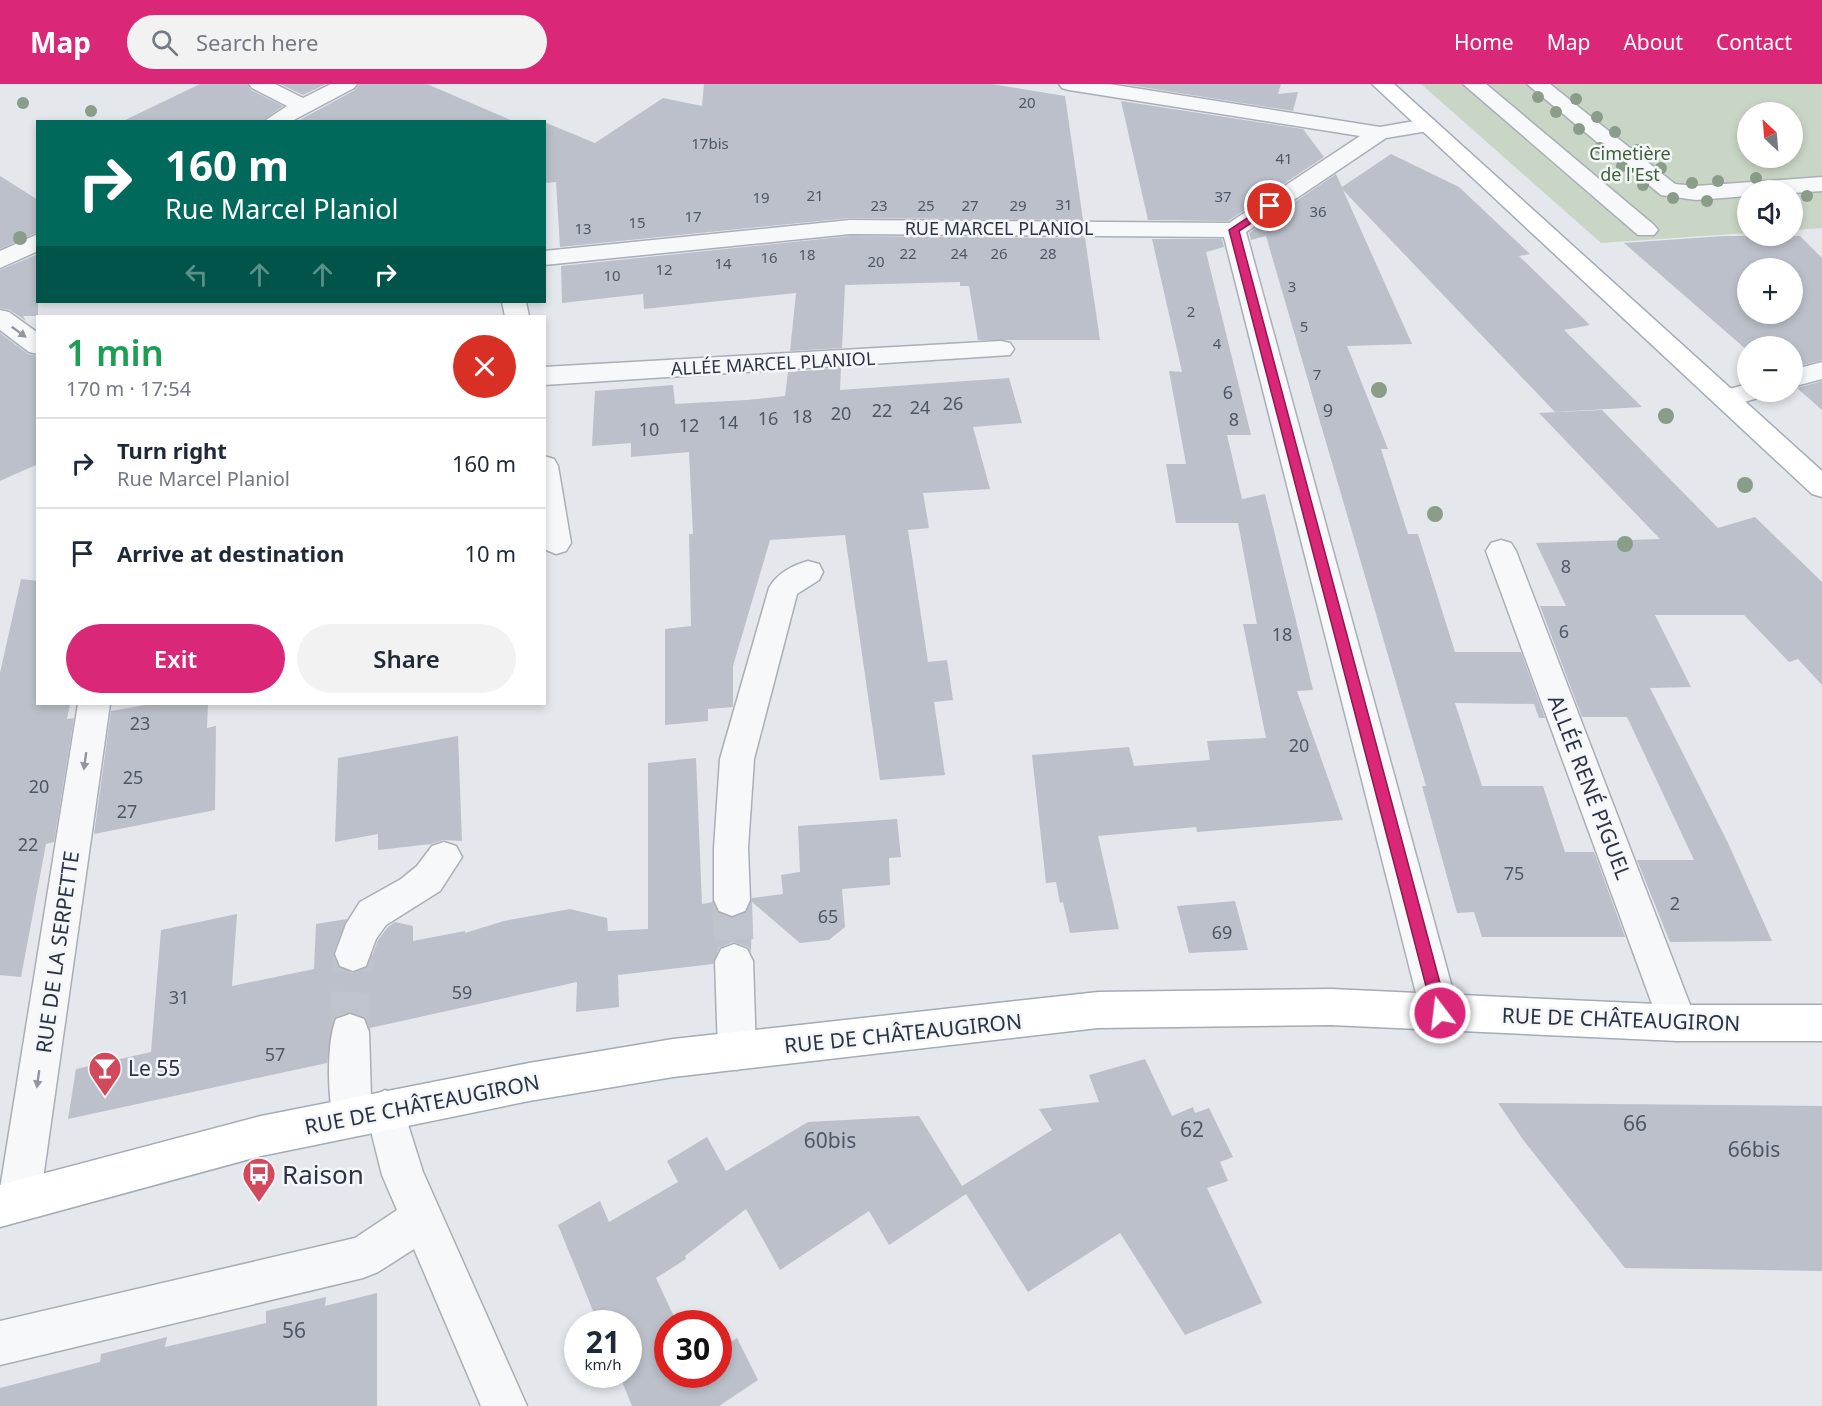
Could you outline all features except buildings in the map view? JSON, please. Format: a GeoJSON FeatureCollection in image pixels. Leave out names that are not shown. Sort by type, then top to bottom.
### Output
{"type":"FeatureCollection","features":[{"type":"Feature","properties":{"kind":"main road"},"geometry":{"type":"LineString","coordinates":[[1382,84],[1426,125],[1737,394]]}},
{"type":"Feature","properties":{"kind":"main road"},"geometry":{"type":"LineString","coordinates":[[1744,402],[1822,487]]}},
{"type":"Feature","properties":{"kind":"main road","name":"RUE DE CHÂTEAUGIRON"},"geometry":{"type":"LineString","coordinates":[[9,1203],[261,1137],[528,1082],[673,1058],[1098,1010],[1331,1007],[1678,1023],[1822,1023]]}},
{"type":"Feature","properties":{"kind":"street"},"geometry":{"type":"LineString","coordinates":[[259,84],[303,106]]}},
{"type":"Feature","properties":{"kind":"street"},"geometry":{"type":"LineString","coordinates":[[277,120],[347,84]]}},
{"type":"Feature","properties":{"kind":"street"},"geometry":{"type":"LineString","coordinates":[[1069,84],[1380,134],[1426,125]]}},
{"type":"Feature","properties":{"kind":"street"},"geometry":{"type":"LineString","coordinates":[[1473,84],[1646,230]]}},
{"type":"Feature","properties":{"kind":"street"},"geometry":{"type":"LineString","coordinates":[[1537,84],[1669,190],[1696,193],[1822,184]]}},
{"type":"Feature","properties":{"kind":"street"},"geometry":{"type":"LineString","coordinates":[[1380,134],[1234,230],[1440,1013]]}},
{"type":"Feature","properties":{"kind":"street","name":"RUE MARCEL PLANIOL"},"geometry":{"type":"LineString","coordinates":[[546,258],[849,227],[1234,230]]}},
{"type":"Feature","properties":{"kind":"street"},"geometry":{"type":"LineString","coordinates":[[0,261],[36,242]]}},
{"type":"Feature","properties":{"kind":"street"},"geometry":{"type":"LineString","coordinates":[[0,318],[36,345]]}},
{"type":"Feature","properties":{"kind":"street","name":"ALLÉE MARCEL PLANIOL"},"geometry":{"type":"LineString","coordinates":[[546,376],[1000,349]]}},
{"type":"Feature","properties":{"kind":"street"},"geometry":{"type":"LineString","coordinates":[[1803,376],[1822,370]]}},
{"type":"Feature","properties":{"kind":"street"},"geometry":{"type":"LineString","coordinates":[[546,479],[556,543]]}},
{"type":"Feature","properties":{"kind":"street","name":"ALLÉE RENÉ PIGUEL"},"geometry":{"type":"LineString","coordinates":[[1501,551],[1678,1023]]}},
{"type":"Feature","properties":{"kind":"street"},"geometry":{"type":"LineString","coordinates":[[732,900],[731,848],[736,759],[784,588],[808,572]]}},
{"type":"Feature","properties":{"kind":"street","name":"RUE DE LA SERPETTE"},"geometry":{"type":"LineString","coordinates":[[9,1203],[94,705]]}},
{"type":"Feature","properties":{"kind":"street"},"geometry":{"type":"LineString","coordinates":[[352,954],[359,930],[375,910],[428,879],[444,857]]}},
{"type":"Feature","properties":{"kind":"street"},"geometry":{"type":"LineString","coordinates":[[734,961],[737,1051]]}},
{"type":"Feature","properties":{"kind":"street"},"geometry":{"type":"LineString","coordinates":[[350,1032],[368,1114],[403,1175],[504,1406]]}},
{"type":"Feature","properties":{"kind":"street"},"geometry":{"type":"LineString","coordinates":[[0,1343],[363,1257],[422,1219]]}},
{"type":"Feature","properties":{"kind":"green space","name":"Cimetière de l'Est"},"geometry":{"type":"Polygon","coordinates":[[[1421,84],[1822,84],[1822,228],[1803,229],[1803,180],[1737,180],[1737,234],[1601,243],[1421,84]]]}},
{"type":"Feature","properties":{"kind":"tunnel"},"geometry":{"type":"LineString","coordinates":[[732,900],[734,961]]}},
{"type":"Feature","properties":{"kind":"tunnel"},"geometry":{"type":"LineString","coordinates":[[350,1032],[353,954]]}},
{"type":"Feature","properties":{"kind":"place","name":"Le 55"},"geometry":{"type":"Point","coordinates":[105,1097]}},
{"type":"Feature","properties":{"kind":"place","name":"Raison"},"geometry":{"type":"Point","coordinates":[259,1203]}},
{"type":"Feature","properties":{"kind":"route"},"geometry":{"type":"LineString","coordinates":[[1270,206],[1234,230],[1440,1013]]}}]}
